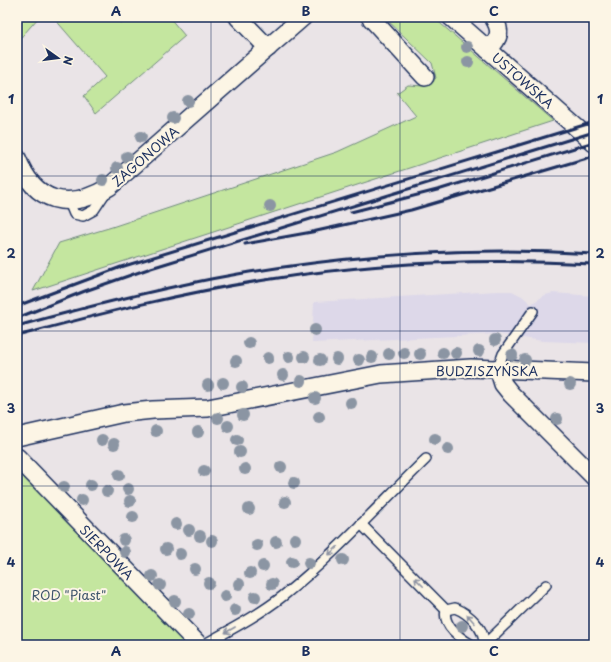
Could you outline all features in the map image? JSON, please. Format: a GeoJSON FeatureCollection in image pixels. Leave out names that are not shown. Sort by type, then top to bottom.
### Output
{"type":"FeatureCollection","features":[{"type":"Feature","properties":{"kind":"street"},"geometry":{"type":"LineString","coordinates":[[238,17],[268,48]]}},
{"type":"Feature","properties":{"kind":"street","name":"ZAGONOWA"},"geometry":{"type":"LineString","coordinates":[[17,158],[30,182],[41,193],[55,199],[69,202],[89,198],[109,187],[303,17]]}},
{"type":"Feature","properties":{"kind":"street"},"geometry":{"type":"LineString","coordinates":[[370,17],[425,77]]}},
{"type":"Feature","properties":{"kind":"street","name":"USTOWSKA"},"geometry":{"type":"LineString","coordinates":[[451,17],[594,143]]}},
{"type":"Feature","properties":{"kind":"street"},"geometry":{"type":"LineString","coordinates":[[488,50],[499,38],[500,32],[492,17]]}},
{"type":"Feature","properties":{"kind":"street","name":"BUDZISZYŃSKA"},"geometry":{"type":"LineString","coordinates":[[17,437],[124,413],[153,410],[208,408],[381,374],[455,368],[498,368],[594,373]]}},
{"type":"Feature","properties":{"kind":"street"},"geometry":{"type":"LineString","coordinates":[[498,368],[503,384],[594,477]]}},
{"type":"Feature","properties":{"kind":"street","name":"SIERPOWA"},"geometry":{"type":"LineString","coordinates":[[17,457],[199,645]]}},
{"type":"Feature","properties":{"kind":"lane"},"geometry":{"type":"LineString","coordinates":[[498,368],[503,354],[533,310]]}},
{"type":"Feature","properties":{"kind":"lane"},"geometry":{"type":"LineString","coordinates":[[203,645],[252,617],[283,596],[361,524],[426,459]]}},
{"type":"Feature","properties":{"kind":"lane"},"geometry":{"type":"LineString","coordinates":[[361,524],[446,610]]}},
{"type":"Feature","properties":{"kind":"lane"},"geometry":{"type":"LineString","coordinates":[[484,645],[546,585]]}},
{"type":"Feature","properties":{"kind":"lane"},"geometry":{"type":"LineString","coordinates":[[446,610],[455,608],[468,616],[482,633],[484,645]]}},
{"type":"Feature","properties":{"kind":"lane"},"geometry":{"type":"LineString","coordinates":[[446,610],[445,615],[448,624],[461,638],[472,645]]}},
{"type":"Feature","properties":{"kind":"shaded area"},"geometry":{"type":"Polygon","coordinates":[[[512,291],[522,296],[531,304],[545,295],[553,293],[594,296],[594,343],[543,341],[497,334],[312,343],[314,302],[512,291]]]}},
{"type":"Feature","properties":{"kind":"green space"},"geometry":{"type":"Polygon","coordinates":[[[17,17],[39,17],[17,42],[17,17]]]}},
{"type":"Feature","properties":{"kind":"green space"},"geometry":{"type":"Polygon","coordinates":[[[53,17],[112,17],[122,23],[128,17],[169,17],[185,36],[96,113],[84,96],[105,77],[53,17]]]}},
{"type":"Feature","properties":{"kind":"green space"},"geometry":{"type":"Polygon","coordinates":[[[384,17],[433,17],[553,121],[33,291],[59,243],[112,227],[337,152],[416,116],[397,93],[408,85],[424,86],[436,78],[432,63],[384,17]]]}},
{"type":"Feature","properties":{"kind":"green space","name":"ROD \"Piast\""},"geometry":{"type":"Polygon","coordinates":[[[17,466],[189,645],[17,645],[17,466]]]}},
{"type":"Feature","properties":{"kind":"railway"},"geometry":{"type":"LineString","coordinates":[[17,306],[121,267],[594,122]]}},
{"type":"Feature","properties":{"kind":"railway"},"geometry":{"type":"LineString","coordinates":[[17,318],[85,291],[151,268],[594,132]]}},
{"type":"Feature","properties":{"kind":"railway"},"geometry":{"type":"LineString","coordinates":[[351,212],[441,189],[594,142]]}},
{"type":"Feature","properties":{"kind":"railway"},"geometry":{"type":"LineString","coordinates":[[245,244],[312,232],[411,210],[594,156]]}},
{"type":"Feature","properties":{"kind":"railway"},"geometry":{"type":"LineString","coordinates":[[17,326],[99,304],[182,285],[238,274],[326,261],[460,252],[505,251],[594,254]]}},
{"type":"Feature","properties":{"kind":"railway"},"geometry":{"type":"LineString","coordinates":[[17,336],[109,312],[202,291],[306,274],[388,265],[429,263],[512,261],[594,264]]}}]}
